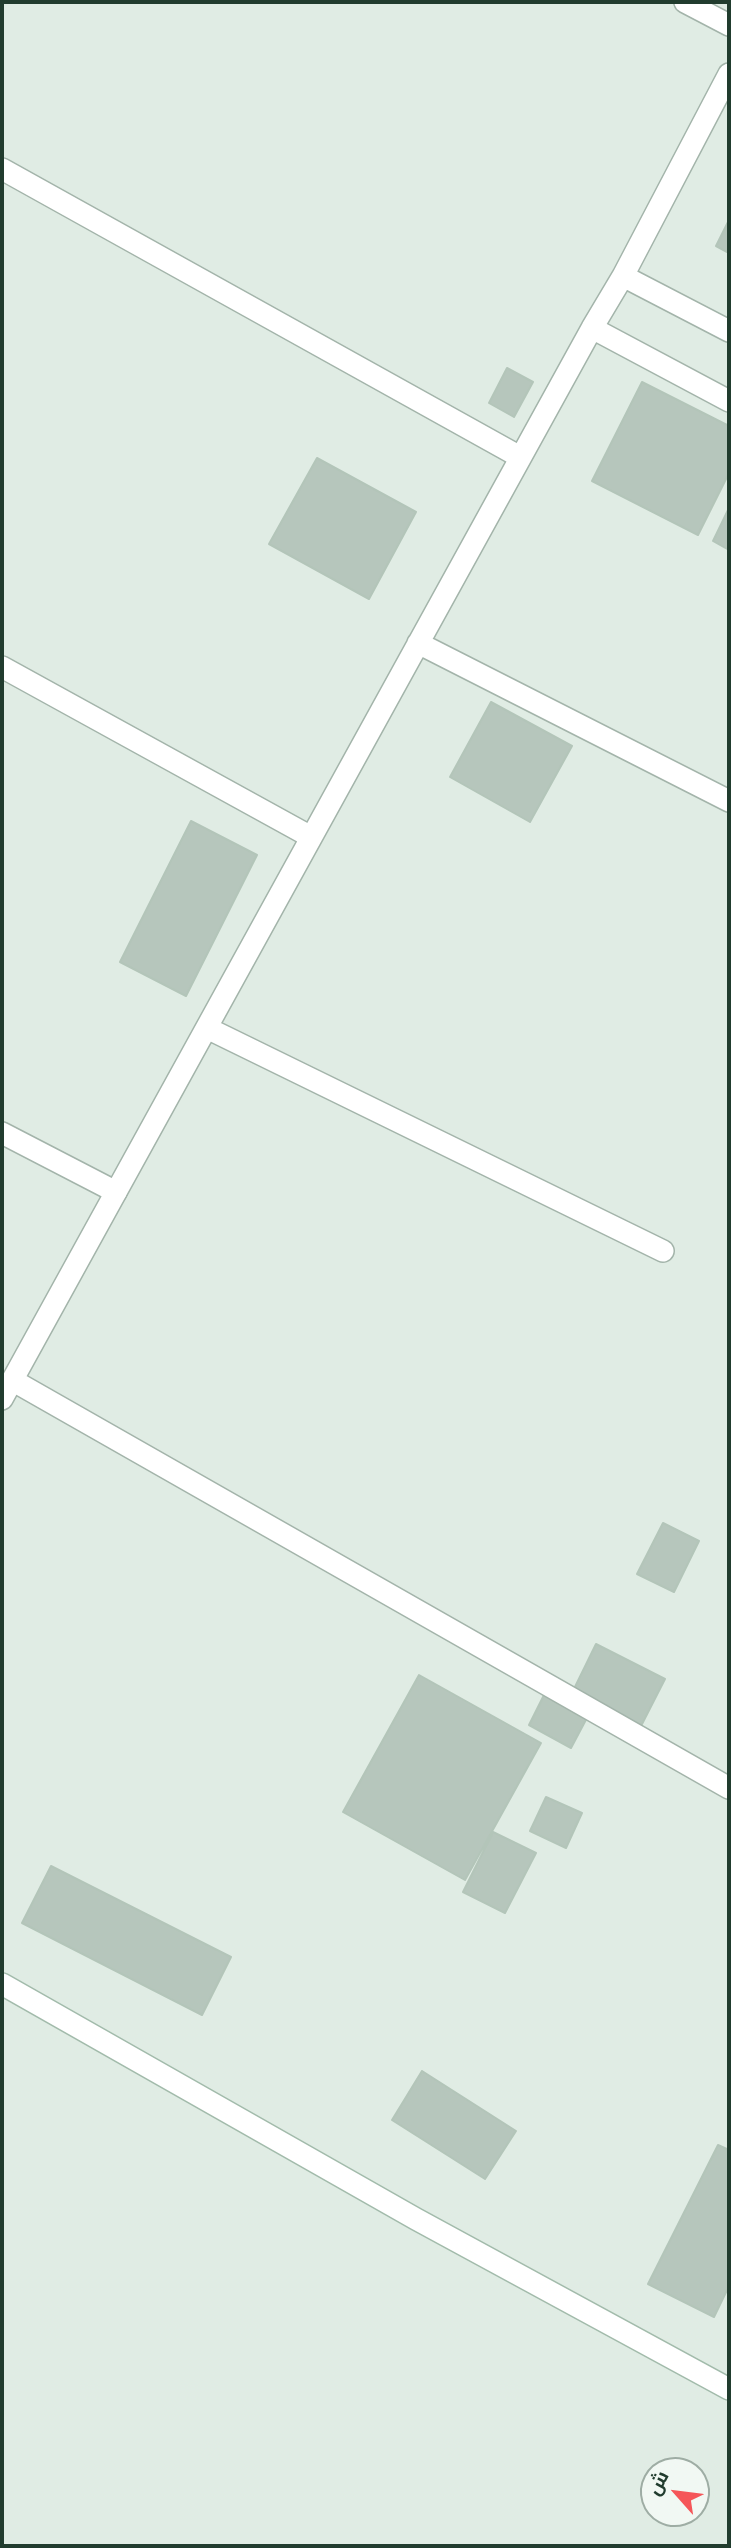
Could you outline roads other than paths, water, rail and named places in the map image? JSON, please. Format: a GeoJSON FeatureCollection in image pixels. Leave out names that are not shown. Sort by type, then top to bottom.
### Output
{"type":"FeatureCollection","features":[{"type":"Feature","properties":{"kind":"street"},"geometry":{"type":"LineString","coordinates":[[684,2],[729,25]]}},
{"type":"Feature","properties":{"kind":"street"},"geometry":{"type":"LineString","coordinates":[[729,74],[623,276],[520,457],[116,1192],[5,1387],[729,1788]]}},
{"type":"Feature","properties":{"kind":"street"},"geometry":{"type":"LineString","coordinates":[[2,169],[520,457]]}},
{"type":"Feature","properties":{"kind":"street"},"geometry":{"type":"LineString","coordinates":[[623,276],[729,331]]}},
{"type":"Feature","properties":{"kind":"street"},"geometry":{"type":"LineString","coordinates":[[592,328],[729,401]]}},
{"type":"Feature","properties":{"kind":"street"},"geometry":{"type":"LineString","coordinates":[[418,643],[729,801]]}},
{"type":"Feature","properties":{"kind":"street"},"geometry":{"type":"LineString","coordinates":[[2,667],[311,837]]}},
{"type":"Feature","properties":{"kind":"street"},"geometry":{"type":"LineString","coordinates":[[207,1028],[663,1251]]}},
{"type":"Feature","properties":{"kind":"street"},"geometry":{"type":"LineString","coordinates":[[2,1133],[116,1192]]}},
{"type":"Feature","properties":{"kind":"street"},"geometry":{"type":"LineString","coordinates":[[2,1984],[416,2219],[729,2389]]}}]}
